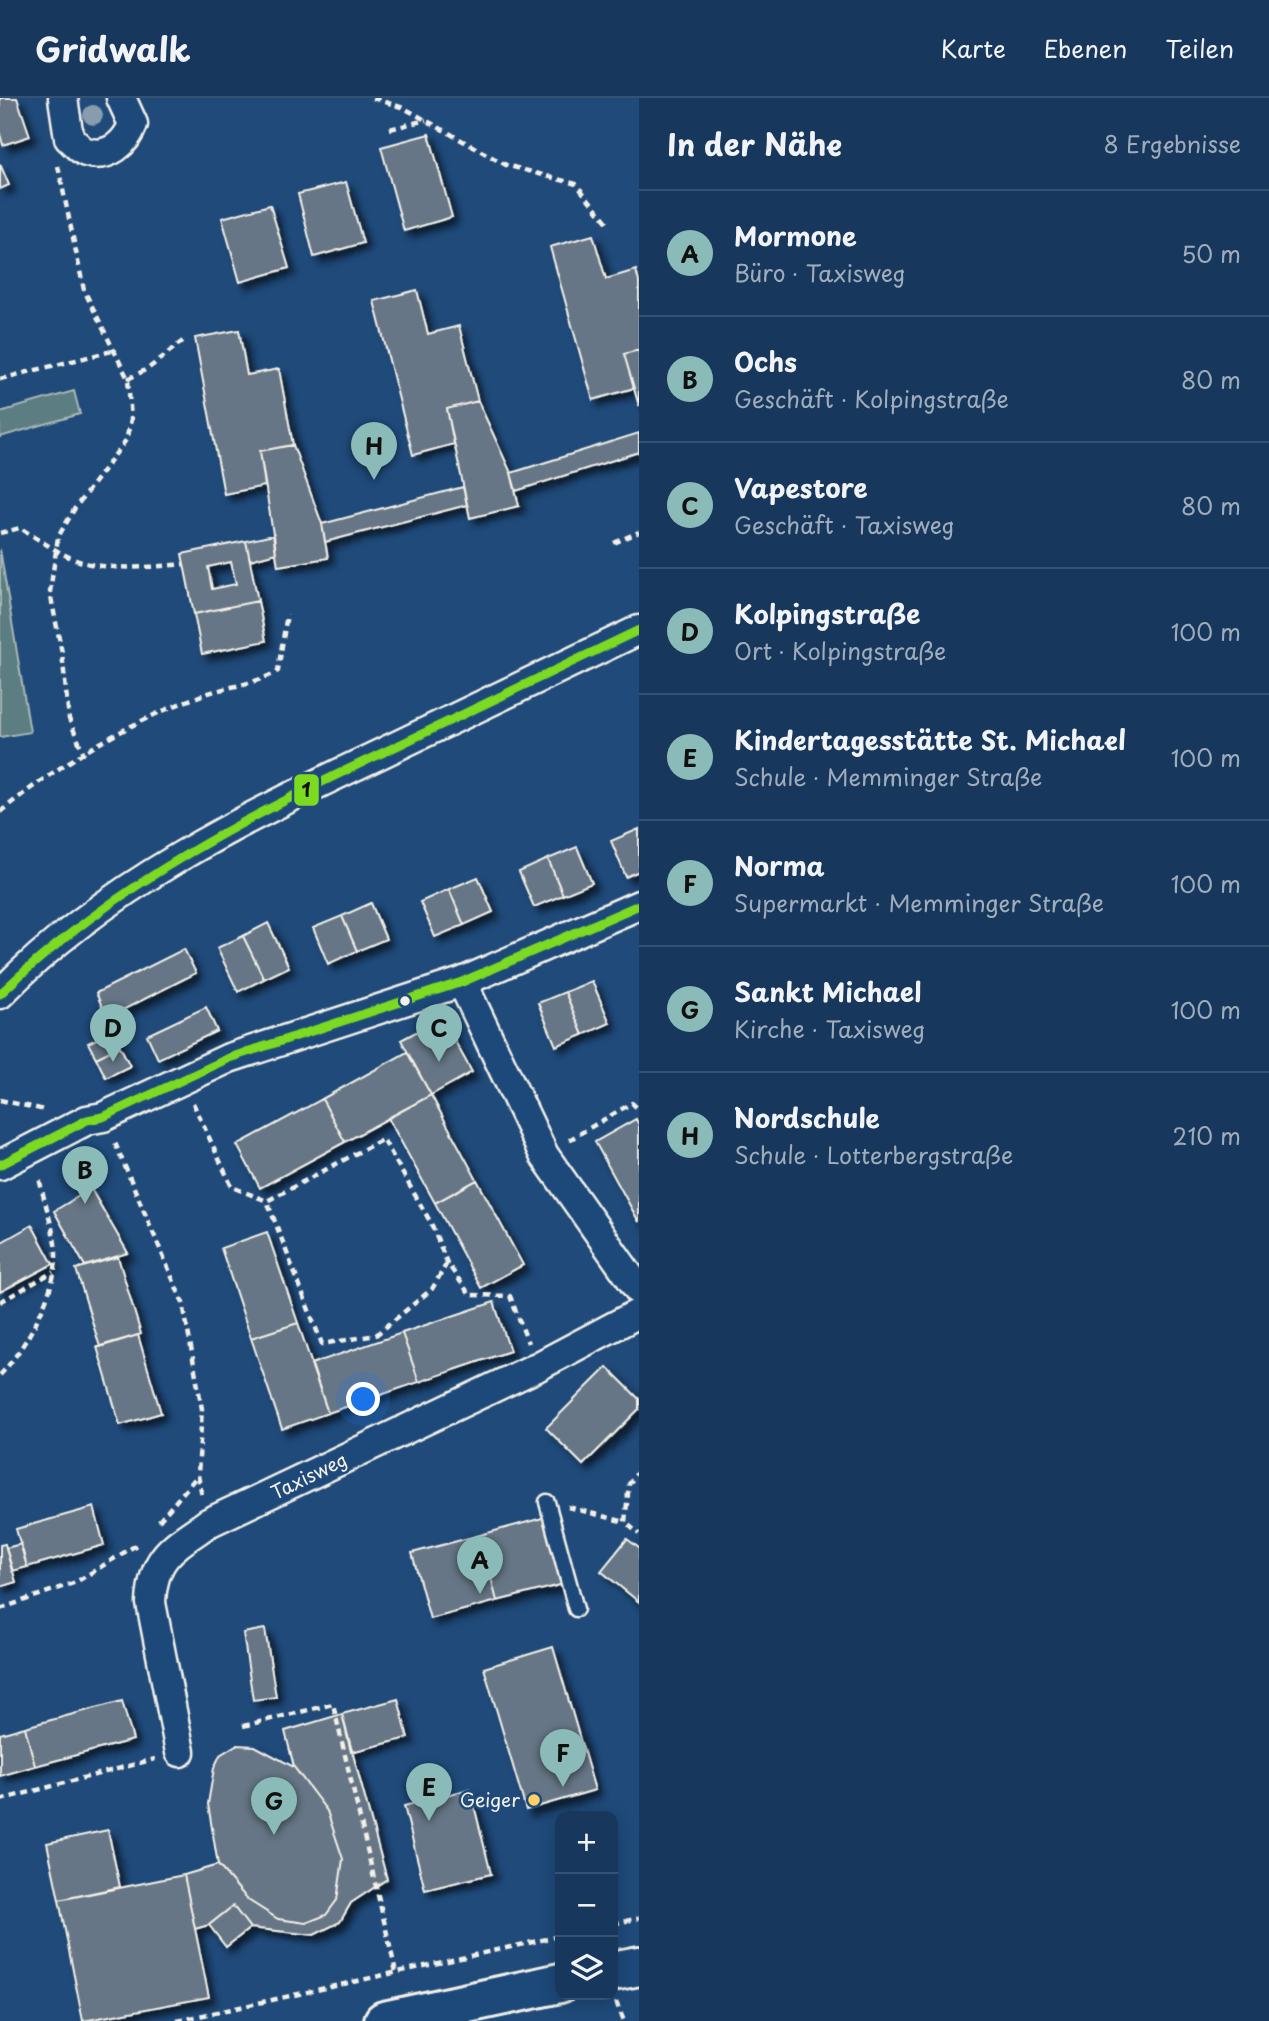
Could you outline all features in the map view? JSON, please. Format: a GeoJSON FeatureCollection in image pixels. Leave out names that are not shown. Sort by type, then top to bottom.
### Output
{"type":"FeatureCollection","features":[{"type":"Feature","properties":{"kind":"main road"},"geometry":{"type":"LineString","coordinates":[[618,1981],[639,1966]]}},
{"type":"Feature","properties":{"kind":"main road"},"geometry":{"type":"LineString","coordinates":[[384,2021],[555,1984]]}},
{"type":"Feature","properties":{"kind":"street"},"geometry":{"type":"LineString","coordinates":[[63,98],[69,138],[85,152],[113,150],[127,140],[134,124],[121,98]]}},
{"type":"Feature","properties":{"kind":"street"},"geometry":{"type":"LineString","coordinates":[[0,994],[32,961],[133,883],[301,792],[639,630]]}},
{"type":"Feature","properties":{"kind":"street"},"geometry":{"type":"LineString","coordinates":[[0,1166],[87,1120],[103,1117],[229,1058],[462,982],[639,905]]}},
{"type":"Feature","properties":{"kind":"street"},"geometry":{"type":"LineString","coordinates":[[462,982],[544,1155],[639,1290]]}},
{"type":"Feature","properties":{"kind":"street","name":"Taxisweg"},"geometry":{"type":"LineString","coordinates":[[165,1553],[208,1523],[537,1367],[639,1313]]}},
{"type":"Feature","properties":{"kind":"street"},"geometry":{"type":"LineString","coordinates":[[165,1553],[152,1580],[151,1603],[180,1752]]}},
{"type":"Feature","properties":{"kind":"lane"},"geometry":{"type":"LineString","coordinates":[[547,1502],[576,1609]]}},
{"type":"Feature","properties":{"kind":"path"},"geometry":{"type":"LineString","coordinates":[[373,98],[404,108],[506,165],[576,184],[608,223]]}},
{"type":"Feature","properties":{"kind":"path"},"geometry":{"type":"LineString","coordinates":[[390,129],[426,120]]}},
{"type":"Feature","properties":{"kind":"path"},"geometry":{"type":"LineString","coordinates":[[69,138],[57,167],[85,290],[112,351],[128,379],[131,420],[126,440],[75,508],[58,537],[50,592],[62,653],[69,719],[84,754]]}},
{"type":"Feature","properties":{"kind":"path"},"geometry":{"type":"LineString","coordinates":[[128,379],[149,368],[184,340]]}},
{"type":"Feature","properties":{"kind":"path"},"geometry":{"type":"LineString","coordinates":[[0,379],[112,351]]}},
{"type":"Feature","properties":{"kind":"path"},"geometry":{"type":"LineString","coordinates":[[0,533],[20,528],[56,550],[88,564],[144,568],[184,564]]}},
{"type":"Feature","properties":{"kind":"path"},"geometry":{"type":"LineString","coordinates":[[614,543],[639,532]]}},
{"type":"Feature","properties":{"kind":"path"},"geometry":{"type":"LineString","coordinates":[[0,812],[84,754],[156,713],[200,695],[261,681],[278,671],[287,614]]}},
{"type":"Feature","properties":{"kind":"path"},"geometry":{"type":"LineString","coordinates":[[184,1080],[232,1187],[267,1202],[322,1344],[376,1335],[432,1289],[447,1263]]}},
{"type":"Feature","properties":{"kind":"path"},"geometry":{"type":"LineString","coordinates":[[544,1155],[632,1103],[639,1111]]}},
{"type":"Feature","properties":{"kind":"path"},"geometry":{"type":"LineString","coordinates":[[103,1117],[183,1303],[202,1409],[198,1475],[208,1523]]}},
{"type":"Feature","properties":{"kind":"path"},"geometry":{"type":"LineString","coordinates":[[267,1202],[383,1139],[431,1223],[447,1263],[470,1294],[510,1297],[537,1367]]}},
{"type":"Feature","properties":{"kind":"path"},"geometry":{"type":"LineString","coordinates":[[0,1375],[38,1317],[57,1256],[33,1149]]}},
{"type":"Feature","properties":{"kind":"path"},"geometry":{"type":"LineString","coordinates":[[0,1302],[53,1272]]}},
{"type":"Feature","properties":{"kind":"path"},"geometry":{"type":"LineString","coordinates":[[625,1522],[629,1484],[639,1470]]}},
{"type":"Feature","properties":{"kind":"path"},"geometry":{"type":"LineString","coordinates":[[156,1523],[198,1475]]}},
{"type":"Feature","properties":{"kind":"path"},"geometry":{"type":"LineString","coordinates":[[547,1502],[625,1522],[639,1534]]}},
{"type":"Feature","properties":{"kind":"path"},"geometry":{"type":"LineString","coordinates":[[0,1609],[76,1582],[140,1543],[165,1553]]}},
{"type":"Feature","properties":{"kind":"path"},"geometry":{"type":"LineString","coordinates":[[243,1726],[333,1704],[396,1972]]}},
{"type":"Feature","properties":{"kind":"path"},"geometry":{"type":"LineString","coordinates":[[0,1800],[180,1752]]}},
{"type":"Feature","properties":{"kind":"path"},"geometry":{"type":"LineString","coordinates":[[618,1923],[639,1918]]}},
{"type":"Feature","properties":{"kind":"path"},"geometry":{"type":"LineString","coordinates":[[177,2021],[555,1937]]}},
{"type":"Feature","properties":{"kind":"path"},"geometry":{"type":"LineString","coordinates":[[618,2000],[624,2021]]}},
{"type":"Feature","properties":{"kind":"green space"},"geometry":{"type":"Polygon","coordinates":[[[74,391],[80,414],[0,437],[0,412],[74,391]]]}},
{"type":"Feature","properties":{"kind":"green space"},"geometry":{"type":"Polygon","coordinates":[[[0,549],[30,732],[0,737],[0,549]]]}},
{"type":"Feature","properties":{"kind":"building"},"geometry":{"type":"Polygon","coordinates":[[[0,98],[17,98],[30,136],[3,145],[0,134],[0,98]]]}},
{"type":"Feature","properties":{"kind":"building"},"geometry":{"type":"Polygon","coordinates":[[[429,134],[452,217],[404,231],[381,147],[429,134]]]}},
{"type":"Feature","properties":{"kind":"building"},"geometry":{"type":"Polygon","coordinates":[[[0,164],[9,185],[0,189],[0,164]]]}},
{"type":"Feature","properties":{"kind":"building"},"geometry":{"type":"Polygon","coordinates":[[[346,182],[363,243],[314,257],[298,194],[346,182]]]}},
{"type":"Feature","properties":{"kind":"building"},"geometry":{"type":"Polygon","coordinates":[[[270,205],[289,268],[240,282],[222,218],[270,205]]]}},
{"type":"Feature","properties":{"kind":"building"},"geometry":{"type":"Polygon","coordinates":[[[593,235],[606,279],[636,270],[639,282],[639,350],[624,354],[634,388],[593,400],[550,247],[593,235]]]}},
{"type":"Feature","properties":{"kind":"building"},"geometry":{"type":"Polygon","coordinates":[[[417,290],[428,334],[459,326],[478,401],[447,409],[454,444],[413,455],[374,301],[417,290]]]}},
{"type":"Feature","properties":{"kind":"building"},"geometry":{"type":"Polygon","coordinates":[[[239,330],[247,375],[279,369],[293,445],[260,451],[265,486],[224,494],[195,338],[239,330]]]}},
{"type":"Feature","properties":{"kind":"building"},"geometry":{"type":"Polygon","coordinates":[[[639,350],[639,406],[624,354],[639,350]]]}},
{"type":"Feature","properties":{"kind":"building"},"geometry":{"type":"Polygon","coordinates":[[[478,401],[511,473],[519,506],[470,518],[447,409],[478,401]]]}},
{"type":"Feature","properties":{"kind":"building"},"geometry":{"type":"Polygon","coordinates":[[[639,433],[639,452],[516,491],[511,473],[639,433]]]}},
{"type":"Feature","properties":{"kind":"building"},"geometry":{"type":"Polygon","coordinates":[[[293,445],[322,524],[328,558],[278,566],[260,451],[293,445]]]}},
{"type":"Feature","properties":{"kind":"building"},"geometry":{"type":"Polygon","coordinates":[[[463,487],[467,505],[325,542],[322,524],[463,487]]]}},
{"type":"Feature","properties":{"kind":"building"},"geometry":{"type":"Polygon","coordinates":[[[274,535],[276,553],[250,560],[246,541],[274,535]]]}},
{"type":"Feature","properties":{"kind":"building"},"geometry":{"type":"Polygon","coordinates":[[[246,541],[258,601],[194,614],[182,554],[246,541]],[[231,562],[208,567],[212,589],[236,584],[231,562]]]}},
{"type":"Feature","properties":{"kind":"building"},"geometry":{"type":"Polygon","coordinates":[[[258,601],[266,641],[202,654],[194,614],[258,601]]]}},
{"type":"Feature","properties":{"kind":"building"},"geometry":{"type":"Polygon","coordinates":[[[639,829],[639,871],[626,877],[611,841],[639,829]]]}},
{"type":"Feature","properties":{"kind":"building"},"geometry":{"type":"Polygon","coordinates":[[[577,847],[592,883],[563,895],[548,859],[577,847]]]}},
{"type":"Feature","properties":{"kind":"building"},"geometry":{"type":"Polygon","coordinates":[[[548,859],[563,895],[534,907],[519,872],[548,859]]]}},
{"type":"Feature","properties":{"kind":"building"},"geometry":{"type":"Polygon","coordinates":[[[478,877],[493,912],[464,925],[449,889],[478,877]]]}},
{"type":"Feature","properties":{"kind":"building"},"geometry":{"type":"Polygon","coordinates":[[[449,889],[464,925],[435,937],[420,902],[449,889]]]}},
{"type":"Feature","properties":{"kind":"building"},"geometry":{"type":"Polygon","coordinates":[[[371,903],[386,939],[357,951],[342,916],[371,903]]]}},
{"type":"Feature","properties":{"kind":"building"},"geometry":{"type":"Polygon","coordinates":[[[342,916],[357,951],[328,964],[313,928],[342,916]]]}},
{"type":"Feature","properties":{"kind":"building"},"geometry":{"type":"Polygon","coordinates":[[[268,923],[289,967],[264,979],[243,936],[268,923]]]}},
{"type":"Feature","properties":{"kind":"building"},"geometry":{"type":"Polygon","coordinates":[[[243,936],[264,979],[238,992],[217,948],[243,936]]]}},
{"type":"Feature","properties":{"kind":"building"},"geometry":{"type":"Polygon","coordinates":[[[184,949],[196,973],[107,1018],[96,993],[184,949]]]}},
{"type":"Feature","properties":{"kind":"building"},"geometry":{"type":"Polygon","coordinates":[[[592,981],[610,1023],[583,1035],[565,992],[592,981]]]}},
{"type":"Feature","properties":{"kind":"building"},"geometry":{"type":"Polygon","coordinates":[[[565,992],[583,1035],[556,1046],[538,1003],[565,992]]]}},
{"type":"Feature","properties":{"kind":"building"},"geometry":{"type":"Polygon","coordinates":[[[206,1007],[217,1031],[158,1059],[147,1035],[206,1007]]]}},
{"type":"Feature","properties":{"kind":"building"},"geometry":{"type":"Polygon","coordinates":[[[442,1018],[472,1072],[431,1095],[401,1040],[442,1018]]]}},
{"type":"Feature","properties":{"kind":"building"},"geometry":{"type":"Polygon","coordinates":[[[113,1031],[120,1046],[96,1058],[88,1043],[113,1031]]]}},
{"type":"Feature","properties":{"kind":"building"},"geometry":{"type":"Polygon","coordinates":[[[120,1046],[130,1066],[106,1078],[96,1058],[120,1046]]]}},
{"type":"Feature","properties":{"kind":"building"},"geometry":{"type":"Polygon","coordinates":[[[407,1052],[431,1095],[345,1142],[322,1099],[407,1052]]]}},
{"type":"Feature","properties":{"kind":"building"},"geometry":{"type":"Polygon","coordinates":[[[431,1095],[477,1180],[435,1203],[388,1118],[431,1095]]]}},
{"type":"Feature","properties":{"kind":"building"},"geometry":{"type":"Polygon","coordinates":[[[322,1099],[345,1142],[260,1188],[237,1145],[322,1099]]]}},
{"type":"Feature","properties":{"kind":"building"},"geometry":{"type":"Polygon","coordinates":[[[636,1119],[639,1125],[639,1222],[595,1142],[636,1119]]]}},
{"type":"Feature","properties":{"kind":"building"},"geometry":{"type":"Polygon","coordinates":[[[477,1180],[523,1265],[481,1288],[435,1203],[477,1180]]]}},
{"type":"Feature","properties":{"kind":"building"},"geometry":{"type":"Polygon","coordinates":[[[91,1189],[128,1253],[85,1266],[54,1211],[91,1189]]]}},
{"type":"Feature","properties":{"kind":"building"},"geometry":{"type":"Polygon","coordinates":[[[32,1225],[53,1264],[0,1292],[0,1243],[32,1225]]]}},
{"type":"Feature","properties":{"kind":"building"},"geometry":{"type":"Polygon","coordinates":[[[267,1232],[298,1323],[251,1338],[221,1248],[267,1232]]]}},
{"type":"Feature","properties":{"kind":"building"},"geometry":{"type":"Polygon","coordinates":[[[118,1257],[141,1334],[100,1347],[76,1269],[118,1257]]]}},
{"type":"Feature","properties":{"kind":"building"},"geometry":{"type":"Polygon","coordinates":[[[494,1302],[510,1351],[419,1382],[402,1333],[494,1302]]]}},
{"type":"Feature","properties":{"kind":"building"},"geometry":{"type":"Polygon","coordinates":[[[298,1323],[328,1413],[282,1429],[251,1338],[298,1323]]]}},
{"type":"Feature","properties":{"kind":"building"},"geometry":{"type":"Polygon","coordinates":[[[402,1333],[419,1382],[328,1413],[311,1364],[402,1333]]]}},
{"type":"Feature","properties":{"kind":"building"},"geometry":{"type":"Polygon","coordinates":[[[138,1335],[161,1413],[120,1425],[97,1347],[138,1335]]]}},
{"type":"Feature","properties":{"kind":"building"},"geometry":{"type":"Polygon","coordinates":[[[607,1367],[639,1399],[639,1409],[583,1465],[546,1428],[607,1367]]]}},
{"type":"Feature","properties":{"kind":"building"},"geometry":{"type":"Polygon","coordinates":[[[94,1507],[104,1545],[27,1567],[16,1529],[94,1507]]]}},
{"type":"Feature","properties":{"kind":"building"},"geometry":{"type":"Polygon","coordinates":[[[546,1517],[564,1584],[497,1601],[480,1535],[546,1517]]]}},
{"type":"Feature","properties":{"kind":"building"},"geometry":{"type":"Polygon","coordinates":[[[480,1535],[497,1601],[430,1619],[412,1553],[480,1535]]]}},
{"type":"Feature","properties":{"kind":"building"},"geometry":{"type":"Polygon","coordinates":[[[627,1539],[639,1548],[639,1602],[601,1571],[627,1539]]]}},
{"type":"Feature","properties":{"kind":"building"},"geometry":{"type":"Polygon","coordinates":[[[5,1544],[16,1582],[0,1587],[0,1545],[5,1544]]]}},
{"type":"Feature","properties":{"kind":"building"},"geometry":{"type":"Polygon","coordinates":[[[21,1544],[27,1567],[12,1571],[6,1548],[21,1544]]]}},
{"type":"Feature","properties":{"kind":"building"},"geometry":{"type":"Polygon","coordinates":[[[265,1629],[276,1697],[253,1700],[243,1633],[265,1629]]]}},
{"type":"Feature","properties":{"kind":"building"},"geometry":{"type":"Polygon","coordinates":[[[553,1647],[595,1790],[526,1810],[484,1668],[553,1647]]]}},
{"type":"Feature","properties":{"kind":"building"},"geometry":{"type":"Polygon","coordinates":[[[398,1699],[408,1738],[351,1752],[342,1714],[398,1699]]]}},
{"type":"Feature","properties":{"kind":"building"},"geometry":{"type":"Polygon","coordinates":[[[122,1701],[133,1740],[35,1766],[25,1727],[122,1701]]]}},
{"type":"Feature","properties":{"kind":"building"},"geometry":{"type":"Polygon","coordinates":[[[342,1714],[387,1879],[351,1903],[340,1922],[314,1935],[250,1928],[233,1906],[209,1925],[195,1929],[184,1875],[218,1865],[248,1900],[278,1919],[306,1923],[326,1915],[337,1900],[343,1859],[327,1811],[294,1767],[285,1731],[342,1714]]]}},
{"type":"Feature","properties":{"kind":"building"},"geometry":{"type":"Polygon","coordinates":[[[25,1727],[35,1766],[0,1776],[0,1734],[25,1727]]]}},
{"type":"Feature","properties":{"kind":"building"},"geometry":{"type":"Polygon","coordinates":[[[236,1745],[255,1746],[294,1767],[327,1811],[343,1859],[337,1900],[326,1915],[306,1923],[278,1919],[248,1900],[218,1865],[208,1804],[214,1768],[220,1755],[236,1745]]]}},
{"type":"Feature","properties":{"kind":"building"},"geometry":{"type":"Polygon","coordinates":[[[470,1789],[491,1874],[425,1890],[404,1806],[470,1789]]]}},
{"type":"Feature","properties":{"kind":"building"},"geometry":{"type":"Polygon","coordinates":[[[108,1830],[120,1887],[59,1900],[47,1843],[108,1830]]]}},
{"type":"Feature","properties":{"kind":"building"},"geometry":{"type":"Polygon","coordinates":[[[184,1875],[209,1997],[83,2021],[59,1900],[184,1875]]]}},
{"type":"Feature","properties":{"kind":"building"},"geometry":{"type":"Polygon","coordinates":[[[233,1906],[250,1928],[226,1947],[209,1925],[233,1906]]]}},
{"type":"Feature","properties":{"kind":"transit line","name":"1"},"geometry":{"type":"LineString","coordinates":[[0,994],[92,917],[140,884],[239,824],[639,630]]}},
{"type":"Feature","properties":{"kind":"transit line","name":"1"},"geometry":{"type":"LineString","coordinates":[[0,1165],[87,1120],[103,1117],[229,1058],[462,982],[639,905]]}},
{"type":"Feature","properties":{"kind":"place","name":"Nordschule"},"geometry":{"type":"Point","coordinates":[374,480]}},
{"type":"Feature","properties":{"kind":"place","name":"Kolpingstraße"},"geometry":{"type":"Point","coordinates":[113,1062]}},
{"type":"Feature","properties":{"kind":"place","name":"Vapestore"},"geometry":{"type":"Point","coordinates":[439,1062]}},
{"type":"Feature","properties":{"kind":"place","name":"Ochs"},"geometry":{"type":"Point","coordinates":[85,1204]}},
{"type":"Feature","properties":{"kind":"place","name":"Mormone"},"geometry":{"type":"Point","coordinates":[480,1594]}},
{"type":"Feature","properties":{"kind":"place","name":"Norma"},"geometry":{"type":"Point","coordinates":[563,1787]}},
{"type":"Feature","properties":{"kind":"place","name":"Geiger"},"geometry":{"type":"Point","coordinates":[534,1800]}},
{"type":"Feature","properties":{"kind":"place","name":"Kindertagesstätte St. Michael"},"geometry":{"type":"Point","coordinates":[429,1821]}},
{"type":"Feature","properties":{"kind":"place","name":"Sankt Michael"},"geometry":{"type":"Point","coordinates":[274,1835]}}]}
